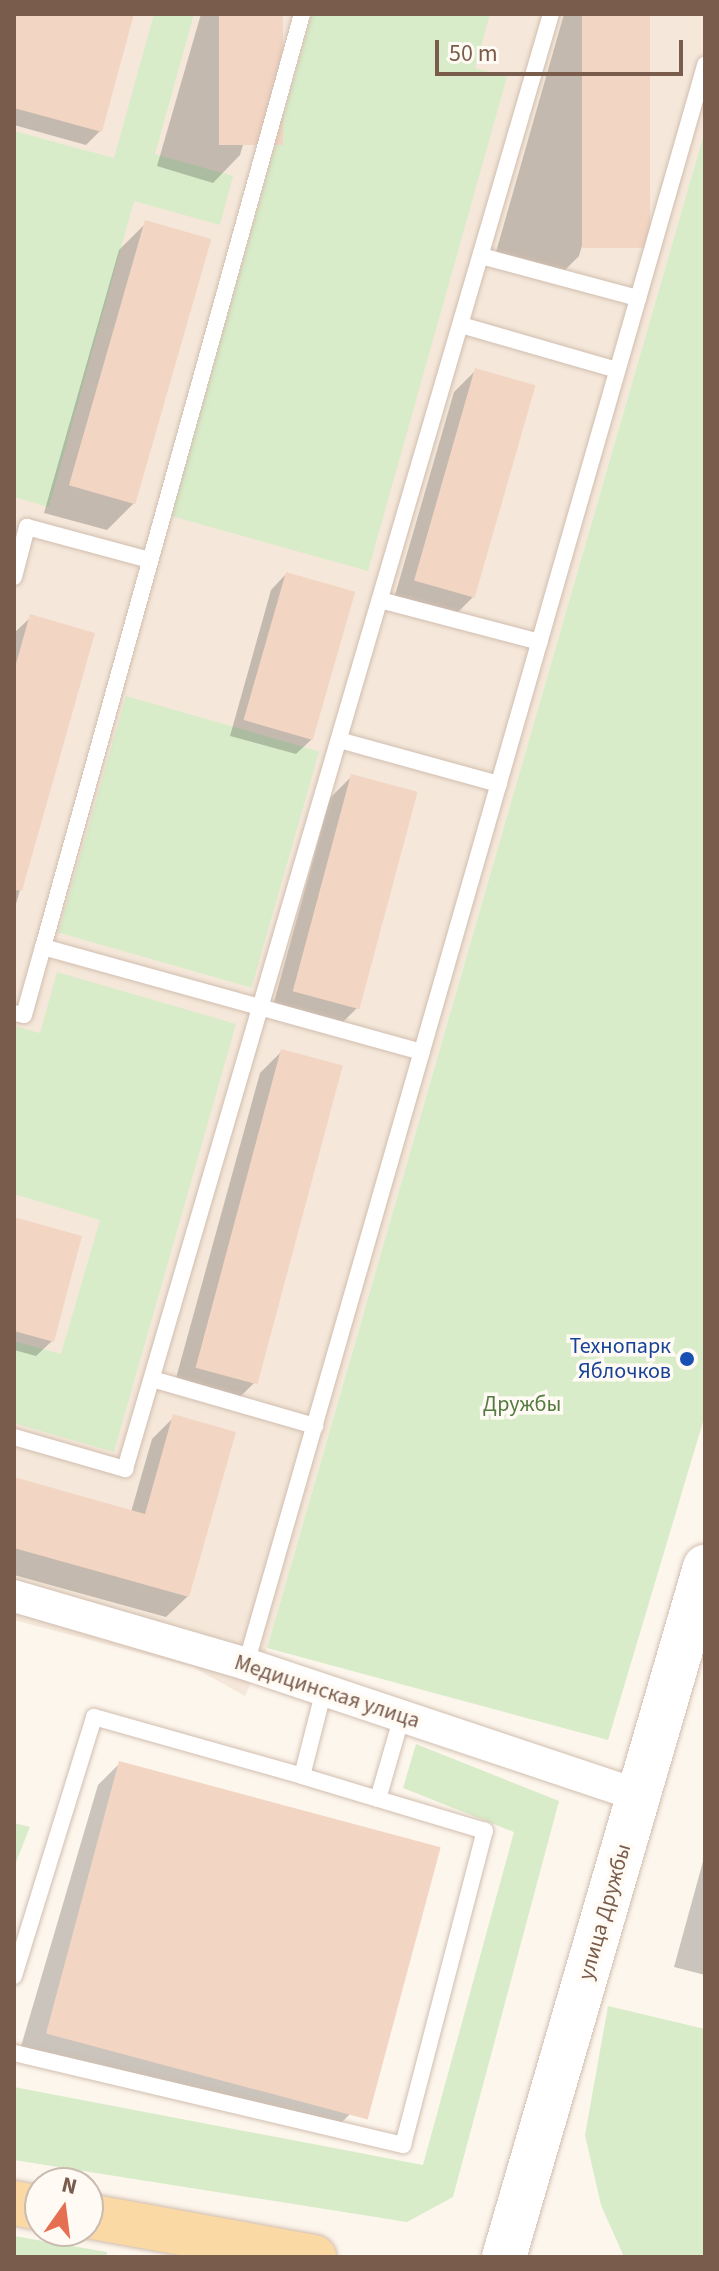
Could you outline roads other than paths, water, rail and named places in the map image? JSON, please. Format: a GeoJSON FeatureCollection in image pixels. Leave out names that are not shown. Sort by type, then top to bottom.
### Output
{"type":"FeatureCollection","features":[{"type":"Feature","properties":{"kind":"main road","name":"улица Дружбы"},"geometry":{"type":"LineString","coordinates":[[504,2257],[705,1567]]}},
{"type":"Feature","properties":{"kind":"main road"},"geometry":{"type":"LineString","coordinates":[[104,2219],[314,2257]]}},
{"type":"Feature","properties":{"kind":"street","name":"Медицинская улица"},"geometry":{"type":"LineString","coordinates":[[14,1596],[246,1664],[638,1795]]}},
{"type":"Feature","properties":{"kind":"lane"},"geometry":{"type":"LineString","coordinates":[[14,1013],[24,1015],[302,14]]}},
{"type":"Feature","properties":{"kind":"lane"},"geometry":{"type":"LineString","coordinates":[[14,1437],[125,1469],[551,14]]}},
{"type":"Feature","properties":{"kind":"lane"},"geometry":{"type":"LineString","coordinates":[[246,1664],[705,65]]}},
{"type":"Feature","properties":{"kind":"lane"},"geometry":{"type":"LineString","coordinates":[[481,256],[638,298]]}},
{"type":"Feature","properties":{"kind":"lane"},"geometry":{"type":"LineString","coordinates":[[461,325],[617,370]]}},
{"type":"Feature","properties":{"kind":"lane"},"geometry":{"type":"LineString","coordinates":[[14,577],[27,527],[149,560]]}},
{"type":"Feature","properties":{"kind":"lane"},"geometry":{"type":"LineString","coordinates":[[380,600],[540,642]]}},
{"type":"Feature","properties":{"kind":"lane"},"geometry":{"type":"LineString","coordinates":[[339,740],[499,784]]}},
{"type":"Feature","properties":{"kind":"lane"},"geometry":{"type":"LineString","coordinates":[[43,947],[260,1010],[422,1052]]}},
{"type":"Feature","properties":{"kind":"lane"},"geometry":{"type":"LineString","coordinates":[[152,1379],[315,1426]]}},
{"type":"Feature","properties":{"kind":"lane"},"geometry":{"type":"LineString","coordinates":[[302,1776],[324,1690]]}},
{"type":"Feature","properties":{"kind":"lane"},"geometry":{"type":"LineString","coordinates":[[378,1799],[402,1716]]}},
{"type":"Feature","properties":{"kind":"lane"},"geometry":{"type":"LineString","coordinates":[[14,1976],[94,1717],[485,1831],[403,2145],[14,2053]]}},
{"type":"Feature","properties":{"kind":"place","name":"Технопарк Яблочков"},"geometry":{"type":"Point","coordinates":[687,1359]}},
{"type":"Feature","properties":{"kind":"park label","name":"Дружбы"},"geometry":{"type":"Point","coordinates":[522,1405]}}]}
